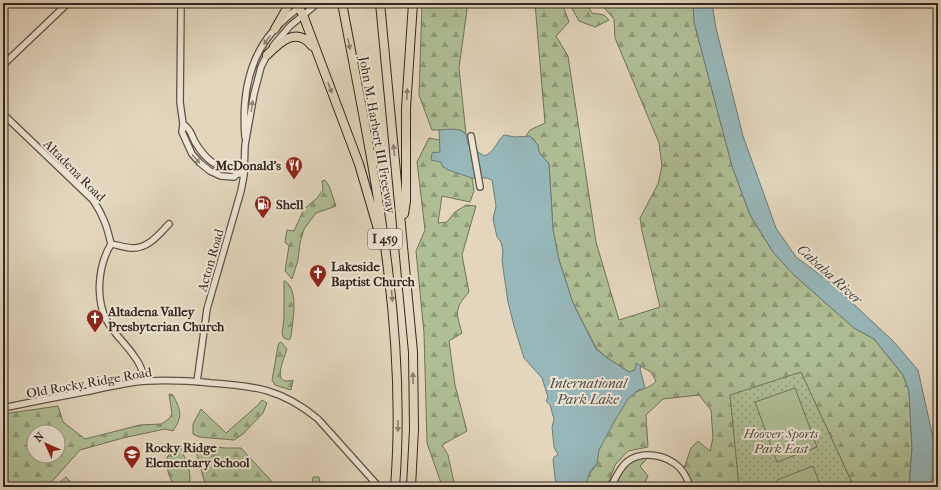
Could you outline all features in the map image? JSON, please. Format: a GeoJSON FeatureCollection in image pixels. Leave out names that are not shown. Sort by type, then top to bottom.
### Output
{"type":"FeatureCollection","features":[{"type":"Feature","properties":{"kind":"highway"},"geometry":{"type":"LineString","coordinates":[[275,29],[288,9],[290,3]]}},
{"type":"Feature","properties":{"kind":"highway","name":"John M. Harbert III Freeway"},"geometry":{"type":"LineString","coordinates":[[380,3],[413,352],[414,428],[411,487]]}},
{"type":"Feature","properties":{"kind":"highway"},"geometry":{"type":"LineString","coordinates":[[402,231],[406,202],[407,94],[412,3]]}},
{"type":"Feature","properties":{"kind":"highway","name":"John M. Harbert III Freeway"},"geometry":{"type":"LineString","coordinates":[[342,4],[378,194],[390,273],[396,335],[398,411],[395,487]]}},
{"type":"Feature","properties":{"kind":"highway"},"geometry":{"type":"LineString","coordinates":[[301,7],[316,52],[359,164],[390,273]]}},
{"type":"Feature","properties":{"kind":"highway"},"geometry":{"type":"LineString","coordinates":[[267,55],[286,38],[296,37],[307,39],[316,52]]}},
{"type":"Feature","properties":{"kind":"street"},"geometry":{"type":"LineString","coordinates":[[3,64],[68,3]]}},
{"type":"Feature","properties":{"kind":"street"},"geometry":{"type":"LineString","coordinates":[[181,3],[180,102],[183,124],[182,132],[192,154],[210,171],[221,176],[234,177],[241,174]]}},
{"type":"Feature","properties":{"kind":"street","name":"Acton Road"},"geometry":{"type":"LineString","coordinates":[[245,145],[243,119],[248,80],[260,50],[275,29],[301,7],[318,3]]}},
{"type":"Feature","properties":{"kind":"street","name":"Acton Road"},"geometry":{"type":"LineString","coordinates":[[197,382],[207,310],[241,191],[241,174],[245,145],[257,80],[267,55],[301,7]]}},
{"type":"Feature","properties":{"kind":"street","name":"Altadena Road"},"geometry":{"type":"LineString","coordinates":[[3,114],[93,200],[102,213],[111,244]]}},
{"type":"Feature","properties":{"kind":"street"},"geometry":{"type":"LineString","coordinates":[[183,124],[190,129],[194,141],[208,160],[223,169],[235,171],[241,174]]}},
{"type":"Feature","properties":{"kind":"street"},"geometry":{"type":"LineString","coordinates":[[471,136],[480,187]]}},
{"type":"Feature","properties":{"kind":"street"},"geometry":{"type":"LineString","coordinates":[[146,381],[135,357],[107,321],[100,302],[99,290],[101,274],[108,249],[111,244],[134,248],[145,245],[151,242],[169,224]]}},
{"type":"Feature","properties":{"kind":"street","name":"Old Rocky Ridge Road"},"geometry":{"type":"LineString","coordinates":[[3,408],[101,388],[146,381],[197,382],[257,387],[293,401],[318,419],[379,487]]}},
{"type":"Feature","properties":{"kind":"street"},"geometry":{"type":"LineString","coordinates":[[611,487],[617,474],[626,463],[634,457],[648,455],[658,456],[675,464],[683,473],[690,487]]}},
{"type":"Feature","properties":{"kind":"green space"},"geometry":{"type":"Polygon","coordinates":[[[422,3],[467,3],[459,68],[466,134],[460,130],[432,130],[419,95],[422,3]]]}},
{"type":"Feature","properties":{"kind":"green space"},"geometry":{"type":"Polygon","coordinates":[[[535,3],[562,3],[569,22],[556,36],[568,56],[596,242],[619,320],[660,307],[640,218],[658,184],[662,166],[659,143],[615,38],[614,19],[600,3],[693,3],[694,22],[732,166],[750,215],[773,252],[794,275],[854,328],[874,339],[903,375],[909,391],[912,448],[909,487],[854,487],[800,373],[766,487],[691,487],[684,468],[691,448],[698,441],[710,451],[713,438],[711,410],[699,395],[663,399],[646,415],[648,447],[628,451],[615,465],[607,487],[585,487],[588,478],[597,463],[598,452],[607,432],[628,399],[635,393],[650,386],[656,381],[651,372],[637,364],[636,370],[629,372],[606,357],[596,348],[573,303],[559,260],[553,230],[549,164],[539,152],[534,139],[526,136],[530,130],[545,123],[535,3]]]}},
{"type":"Feature","properties":{"kind":"green space"},"geometry":{"type":"Polygon","coordinates":[[[569,3],[586,3],[592,13],[604,15],[609,20],[595,27],[579,21],[569,3]]]}},
{"type":"Feature","properties":{"kind":"green space"},"geometry":{"type":"Polygon","coordinates":[[[429,138],[440,140],[441,162],[472,178],[474,191],[470,202],[442,196],[438,223],[447,222],[455,212],[466,205],[476,206],[462,255],[469,292],[461,303],[458,311],[458,320],[462,333],[449,341],[455,385],[467,431],[442,445],[448,455],[455,487],[437,487],[441,483],[427,443],[424,333],[416,251],[425,230],[417,162],[429,138]]]}},
{"type":"Feature","properties":{"kind":"green space"},"geometry":{"type":"Polygon","coordinates":[[[325,180],[329,186],[336,206],[316,213],[304,229],[300,243],[298,260],[292,279],[285,271],[289,246],[285,242],[287,230],[294,231],[304,209],[317,198],[323,190],[322,181],[325,180]]]}},
{"type":"Feature","properties":{"kind":"green space"},"geometry":{"type":"Polygon","coordinates":[[[284,281],[290,286],[294,299],[293,323],[291,337],[289,340],[284,338],[282,334],[284,319],[284,281]]]}},
{"type":"Feature","properties":{"kind":"green space"},"geometry":{"type":"Polygon","coordinates":[[[281,342],[287,349],[280,375],[282,379],[286,381],[293,380],[291,390],[275,385],[272,380],[278,346],[281,342]]]}},
{"type":"Feature","properties":{"kind":"green space","name":"Hoover Sports Park East"},"geometry":{"type":"Polygon","coordinates":[[[801,372],[854,487],[739,487],[730,395],[801,372]]]}},
{"type":"Feature","properties":{"kind":"green space"},"geometry":{"type":"Polygon","coordinates":[[[795,388],[817,447],[777,462],[755,402],[795,388]]]}},
{"type":"Feature","properties":{"kind":"green space"},"geometry":{"type":"Polygon","coordinates":[[[169,394],[173,395],[180,413],[180,417],[173,431],[165,429],[123,438],[80,450],[47,487],[3,487],[3,414],[58,406],[63,422],[66,424],[26,424],[26,464],[66,464],[66,424],[85,439],[140,425],[161,424],[169,419],[172,414],[169,394]]]}},
{"type":"Feature","properties":{"kind":"green space"},"geometry":{"type":"Polygon","coordinates":[[[262,400],[267,403],[263,413],[243,434],[234,440],[199,437],[193,434],[193,424],[201,409],[226,433],[262,400]]]}},
{"type":"Feature","properties":{"kind":"green space"},"geometry":{"type":"Polygon","coordinates":[[[200,445],[241,448],[276,486],[206,487],[196,452],[197,447],[200,445]]]}},
{"type":"Feature","properties":{"kind":"green space"},"geometry":{"type":"Polygon","coordinates":[[[178,447],[181,448],[188,468],[190,482],[188,487],[177,487],[173,485],[168,472],[167,457],[178,447]]]}},
{"type":"Feature","properties":{"kind":"green space"},"geometry":{"type":"Polygon","coordinates":[[[649,457],[640,466],[648,476],[643,487],[615,487],[627,466],[635,461],[649,457]]]}},
{"type":"Feature","properties":{"kind":"green space"},"geometry":{"type":"Polygon","coordinates":[[[813,466],[821,487],[780,487],[777,480],[813,466]]]}},
{"type":"Feature","properties":{"kind":"green space"},"geometry":{"type":"Polygon","coordinates":[[[66,477],[75,487],[62,487],[59,483],[66,477]]]}},
{"type":"Feature","properties":{"kind":"green space"},"geometry":{"type":"Polygon","coordinates":[[[313,477],[319,477],[321,487],[312,487],[313,477]]]}},
{"type":"Feature","properties":{"kind":"water"},"geometry":{"type":"Polygon","coordinates":[[[693,3],[712,3],[716,28],[743,136],[776,228],[796,257],[831,283],[893,341],[918,370],[937,456],[930,487],[909,487],[912,448],[909,391],[903,375],[874,339],[854,328],[794,275],[773,252],[750,215],[732,166],[694,22],[693,3]]]}},
{"type":"Feature","properties":{"kind":"water","name":"International Park Lake"},"geometry":{"type":"Polygon","coordinates":[[[439,130],[460,130],[466,134],[468,145],[484,156],[493,150],[504,135],[515,137],[530,136],[538,145],[539,152],[549,164],[553,230],[559,260],[573,303],[596,349],[629,372],[635,370],[636,363],[641,366],[640,369],[645,388],[638,390],[628,399],[614,422],[599,450],[597,464],[590,471],[585,487],[556,487],[553,460],[554,457],[558,455],[554,447],[552,427],[554,419],[550,405],[546,401],[548,397],[542,378],[524,358],[514,326],[508,302],[502,261],[503,251],[501,242],[497,237],[493,219],[496,206],[492,180],[487,178],[472,178],[448,170],[442,166],[441,162],[431,160],[432,153],[440,152],[439,130]]]}},
{"type":"Feature","properties":{"kind":"place","name":"McDonald's"},"geometry":{"type":"Point","coordinates":[294,180]}},
{"type":"Feature","properties":{"kind":"place","name":"Shell"},"geometry":{"type":"Point","coordinates":[263,219]}},
{"type":"Feature","properties":{"kind":"place","name":"Lakeside Baptist Church"},"geometry":{"type":"Point","coordinates":[318,288]}},
{"type":"Feature","properties":{"kind":"place","name":"Altadena Valley Presbyterian Church"},"geometry":{"type":"Point","coordinates":[95,333]}},
{"type":"Feature","properties":{"kind":"place","name":"Rocky Ridge Elementary School"},"geometry":{"type":"Point","coordinates":[132,469]}},
{"type":"Feature","properties":{"kind":"water label","name":"Cahaba River"},"geometry":{"type":"Point","coordinates":[830,274]}}]}
